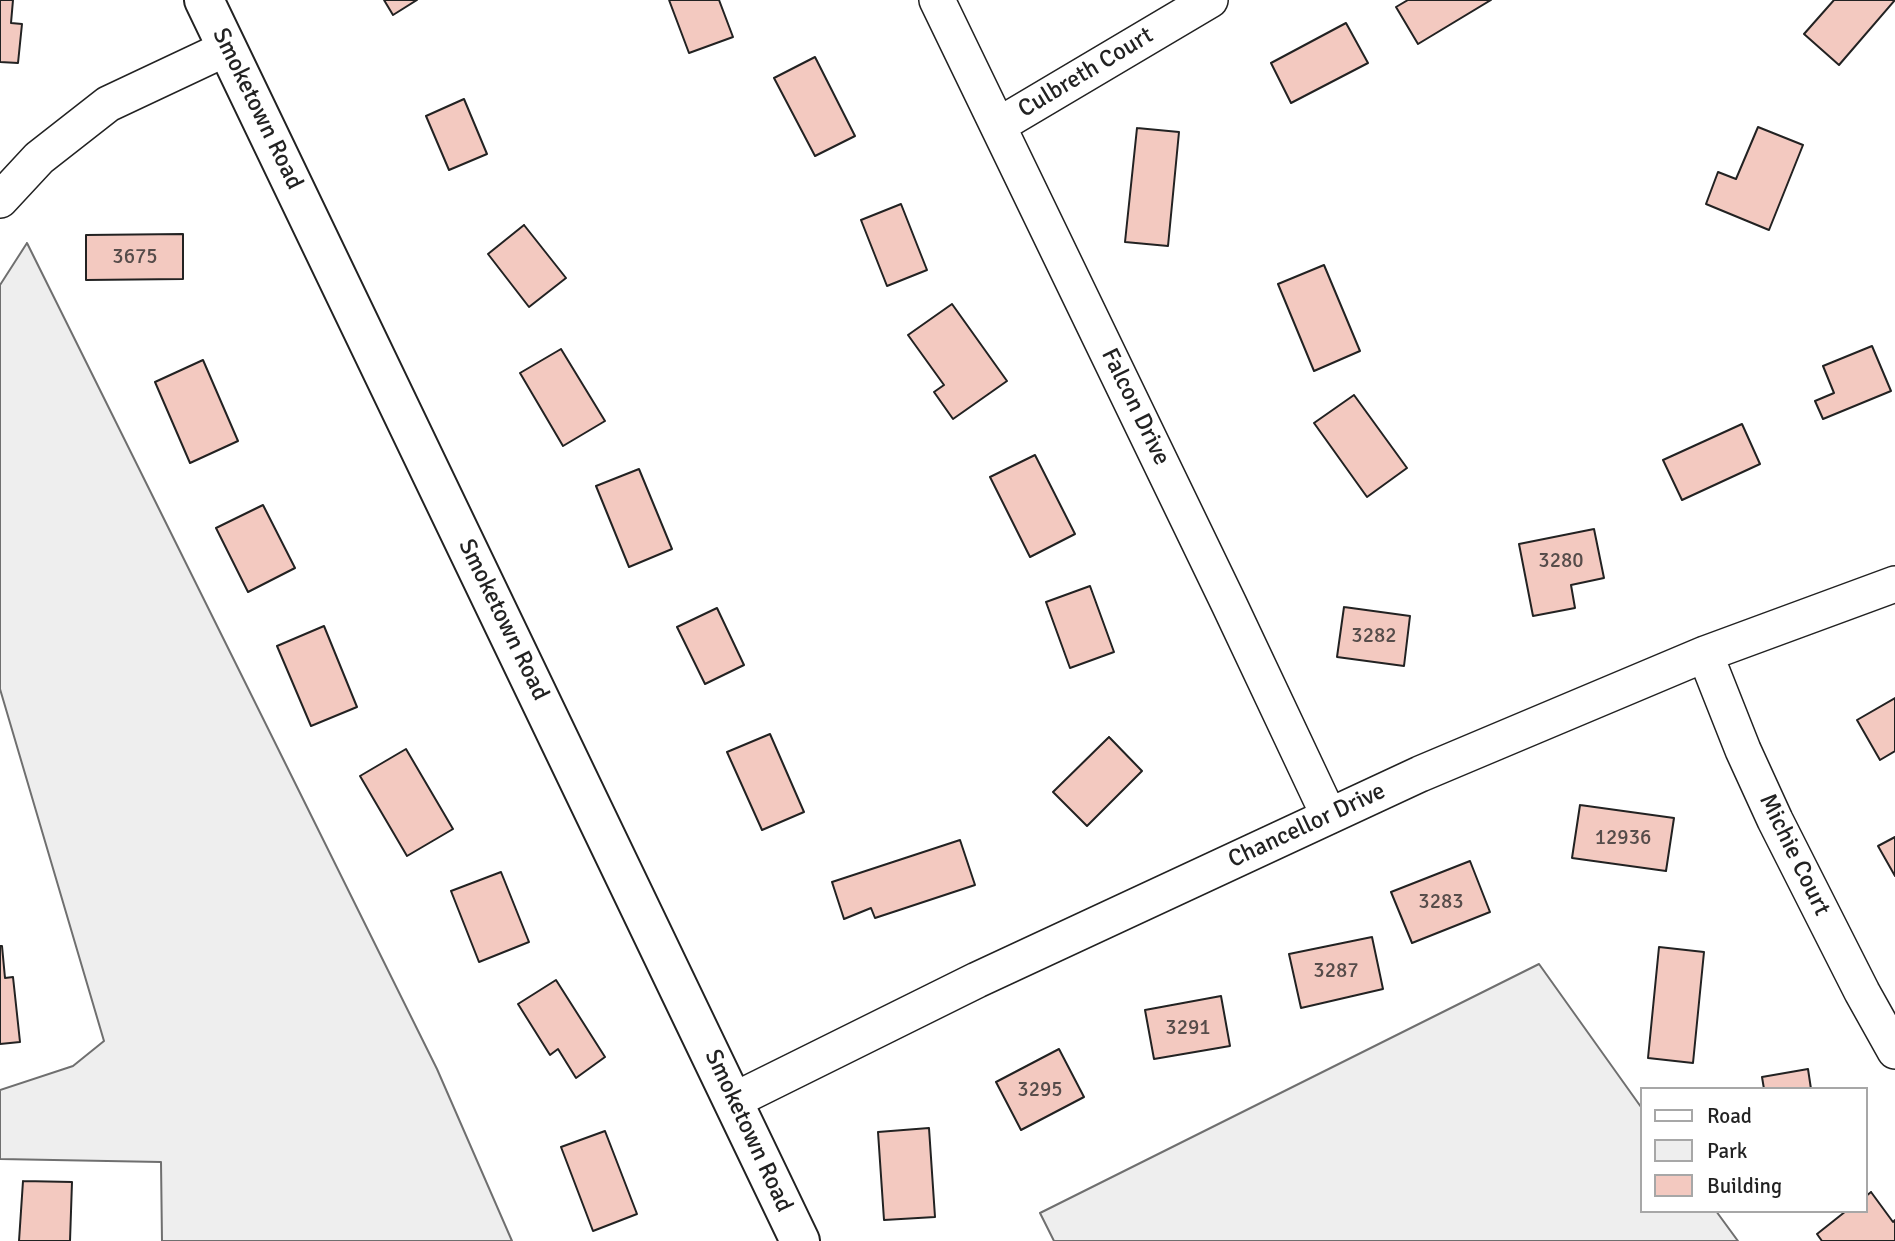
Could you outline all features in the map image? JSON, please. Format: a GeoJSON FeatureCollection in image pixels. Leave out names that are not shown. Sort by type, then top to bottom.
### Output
{"type":"FeatureCollection","features":[{"type":"Feature","properties":{"kind":"main road","name":"Smoketown Road"},"geometry":{"type":"LineString","coordinates":[[204,0],[800,1241]]}},
{"type":"Feature","properties":{"kind":"street","name":"Falcon Drive"},"geometry":{"type":"LineString","coordinates":[[937,0],[1329,816]]}},
{"type":"Feature","properties":{"kind":"street","name":"Culbreth Court"},"geometry":{"type":"LineString","coordinates":[[999,125],[1210,0]]}},
{"type":"Feature","properties":{"kind":"street"},"geometry":{"type":"LineString","coordinates":[[0,200],[39,158],[108,104],[227,48]]}},
{"type":"Feature","properties":{"kind":"street","name":"Chancellor Drive"},"geometry":{"type":"LineString","coordinates":[[733,1101],[977,980],[1420,774],[1705,654],[1895,584]]}},
{"type":"Feature","properties":{"kind":"street","name":"Michie Court"},"geometry":{"type":"LineString","coordinates":[[1705,654],[1743,750],[1775,820],[1895,1051]]}},
{"type":"Feature","properties":{"kind":"green space"},"geometry":{"type":"Polygon","coordinates":[[[27,243],[437,1069],[512,1241],[162,1241],[161,1162],[0,1159],[0,1090],[73,1066],[104,1041],[0,689],[0,285],[27,243]]]}},
{"type":"Feature","properties":{"kind":"green space"},"geometry":{"type":"Polygon","coordinates":[[[1539,964],[1640,1106],[1640,1213],[1717,1213],[1738,1241],[1054,1241],[1040,1213],[1539,964]]]}},
{"type":"Feature","properties":{"kind":"building"},"geometry":{"type":"Polygon","coordinates":[[[0,0],[13,0],[11,23],[22,24],[18,63],[0,62],[0,0]]]}},
{"type":"Feature","properties":{"kind":"building"},"geometry":{"type":"Polygon","coordinates":[[[384,0],[417,0],[393,15],[384,0]]]}},
{"type":"Feature","properties":{"kind":"building"},"geometry":{"type":"Polygon","coordinates":[[[669,0],[719,0],[733,37],[689,53],[669,0]]]}},
{"type":"Feature","properties":{"kind":"building"},"geometry":{"type":"Polygon","coordinates":[[[1408,0],[1491,0],[1418,44],[1396,7],[1408,0]]]}},
{"type":"Feature","properties":{"kind":"building"},"geometry":{"type":"Polygon","coordinates":[[[1834,0],[1895,0],[1839,65],[1804,34],[1834,0]]]}},
{"type":"Feature","properties":{"kind":"building"},"geometry":{"type":"Polygon","coordinates":[[[1346,23],[1368,63],[1291,103],[1271,63],[1346,23]]]}},
{"type":"Feature","properties":{"kind":"building"},"geometry":{"type":"Polygon","coordinates":[[[815,57],[855,136],[815,156],[774,78],[815,57]]]}},
{"type":"Feature","properties":{"kind":"building"},"geometry":{"type":"Polygon","coordinates":[[[464,99],[487,154],[449,170],[426,116],[464,99]]]}},
{"type":"Feature","properties":{"kind":"building"},"geometry":{"type":"Polygon","coordinates":[[[1758,127],[1803,145],[1769,230],[1706,204],[1718,172],[1736,179],[1758,127]]]}},
{"type":"Feature","properties":{"kind":"building"},"geometry":{"type":"Polygon","coordinates":[[[1137,128],[1179,132],[1168,246],[1125,242],[1137,128]]]}},
{"type":"Feature","properties":{"kind":"building"},"geometry":{"type":"Polygon","coordinates":[[[901,204],[927,270],[887,286],[861,220],[901,204]]]}},
{"type":"Feature","properties":{"kind":"building"},"geometry":{"type":"Polygon","coordinates":[[[524,225],[566,278],[529,307],[488,254],[524,225]]]}},
{"type":"Feature","properties":{"kind":"building"},"geometry":{"type":"Polygon","coordinates":[[[183,234],[183,279],[86,280],[86,235],[183,234]]]}},
{"type":"Feature","properties":{"kind":"building"},"geometry":{"type":"Polygon","coordinates":[[[1324,265],[1360,351],[1314,371],[1278,284],[1324,265]]]}},
{"type":"Feature","properties":{"kind":"building"},"geometry":{"type":"Polygon","coordinates":[[[952,304],[1007,381],[953,419],[934,392],[944,385],[908,335],[952,304]]]}},
{"type":"Feature","properties":{"kind":"building"},"geometry":{"type":"Polygon","coordinates":[[[1872,346],[1891,391],[1823,419],[1815,401],[1834,393],[1823,366],[1872,346]]]}},
{"type":"Feature","properties":{"kind":"building"},"geometry":{"type":"Polygon","coordinates":[[[561,349],[605,421],[563,446],[520,373],[561,349]]]}},
{"type":"Feature","properties":{"kind":"building"},"geometry":{"type":"Polygon","coordinates":[[[203,360],[238,441],[190,463],[155,382],[203,360]]]}},
{"type":"Feature","properties":{"kind":"building"},"geometry":{"type":"Polygon","coordinates":[[[1354,395],[1407,468],[1367,497],[1314,423],[1354,395]]]}},
{"type":"Feature","properties":{"kind":"building"},"geometry":{"type":"Polygon","coordinates":[[[1742,424],[1760,464],[1682,500],[1663,460],[1742,424]]]}},
{"type":"Feature","properties":{"kind":"building"},"geometry":{"type":"Polygon","coordinates":[[[1035,455],[1075,534],[1030,557],[990,477],[1035,455]]]}},
{"type":"Feature","properties":{"kind":"building"},"geometry":{"type":"Polygon","coordinates":[[[639,469],[672,549],[629,567],[596,486],[639,469]]]}},
{"type":"Feature","properties":{"kind":"building"},"geometry":{"type":"Polygon","coordinates":[[[263,505],[295,568],[248,592],[216,528],[263,505]]]}},
{"type":"Feature","properties":{"kind":"building"},"geometry":{"type":"Polygon","coordinates":[[[1594,529],[1604,578],[1571,585],[1575,608],[1533,616],[1519,544],[1594,529]]]}},
{"type":"Feature","properties":{"kind":"building"},"geometry":{"type":"Polygon","coordinates":[[[1090,586],[1114,652],[1070,668],[1046,602],[1090,586]]]}},
{"type":"Feature","properties":{"kind":"building"},"geometry":{"type":"Polygon","coordinates":[[[1344,607],[1410,616],[1404,666],[1337,657],[1344,607]]]}},
{"type":"Feature","properties":{"kind":"building"},"geometry":{"type":"Polygon","coordinates":[[[717,608],[744,665],[705,684],[677,627],[717,608]]]}},
{"type":"Feature","properties":{"kind":"building"},"geometry":{"type":"Polygon","coordinates":[[[324,626],[357,707],[311,726],[277,646],[324,626]]]}},
{"type":"Feature","properties":{"kind":"building"},"geometry":{"type":"Polygon","coordinates":[[[1895,698],[1895,751],[1880,760],[1857,720],[1895,698]]]}},
{"type":"Feature","properties":{"kind":"building"},"geometry":{"type":"Polygon","coordinates":[[[770,734],[804,812],[762,830],[727,752],[770,734]]]}},
{"type":"Feature","properties":{"kind":"building"},"geometry":{"type":"Polygon","coordinates":[[[1109,737],[1142,771],[1087,826],[1053,792],[1109,737]]]}},
{"type":"Feature","properties":{"kind":"building"},"geometry":{"type":"Polygon","coordinates":[[[406,749],[453,829],[407,856],[360,776],[406,749]]]}},
{"type":"Feature","properties":{"kind":"building"},"geometry":{"type":"Polygon","coordinates":[[[1580,805],[1674,818],[1666,871],[1572,858],[1580,805]]]}},
{"type":"Feature","properties":{"kind":"building"},"geometry":{"type":"Polygon","coordinates":[[[1895,837],[1895,876],[1878,846],[1895,837]]]}},
{"type":"Feature","properties":{"kind":"building"},"geometry":{"type":"Polygon","coordinates":[[[960,840],[975,885],[875,918],[871,908],[844,919],[832,882],[960,840]]]}},
{"type":"Feature","properties":{"kind":"building"},"geometry":{"type":"Polygon","coordinates":[[[1470,861],[1490,912],[1412,943],[1391,892],[1470,861]]]}},
{"type":"Feature","properties":{"kind":"building"},"geometry":{"type":"Polygon","coordinates":[[[501,872],[529,942],[479,962],[451,891],[501,872]]]}},
{"type":"Feature","properties":{"kind":"building"},"geometry":{"type":"Polygon","coordinates":[[[1372,937],[1383,989],[1301,1008],[1289,954],[1372,937]]]}},
{"type":"Feature","properties":{"kind":"building"},"geometry":{"type":"Polygon","coordinates":[[[0,946],[5,978],[13,977],[20,1042],[0,1044],[0,946]]]}},
{"type":"Feature","properties":{"kind":"building"},"geometry":{"type":"Polygon","coordinates":[[[1659,947],[1704,952],[1693,1063],[1648,1058],[1659,947]]]}},
{"type":"Feature","properties":{"kind":"building"},"geometry":{"type":"Polygon","coordinates":[[[556,980],[605,1057],[576,1078],[558,1049],[550,1055],[518,1004],[556,980]]]}},
{"type":"Feature","properties":{"kind":"building"},"geometry":{"type":"Polygon","coordinates":[[[1221,996],[1230,1046],[1154,1059],[1145,1010],[1221,996]]]}},
{"type":"Feature","properties":{"kind":"building"},"geometry":{"type":"Polygon","coordinates":[[[1059,1049],[1084,1097],[1021,1130],[996,1082],[1059,1049]]]}},
{"type":"Feature","properties":{"kind":"building"},"geometry":{"type":"Polygon","coordinates":[[[1808,1069],[1811,1087],[1764,1087],[1762,1077],[1808,1069]]]}},
{"type":"Feature","properties":{"kind":"building"},"geometry":{"type":"Polygon","coordinates":[[[929,1128],[935,1217],[884,1220],[878,1132],[929,1128]]]}},
{"type":"Feature","properties":{"kind":"building"},"geometry":{"type":"Polygon","coordinates":[[[605,1131],[637,1214],[593,1231],[561,1147],[605,1131]]]}},
{"type":"Feature","properties":{"kind":"building"},"geometry":{"type":"Polygon","coordinates":[[[23,1181],[72,1182],[70,1241],[19,1241],[23,1181]]]}},
{"type":"Feature","properties":{"kind":"building"},"geometry":{"type":"Polygon","coordinates":[[[1871,1192],[1893,1222],[1895,1220],[1895,1241],[1822,1241],[1817,1234],[1843,1213],[1867,1213],[1867,1195],[1871,1192]]]}}]}
